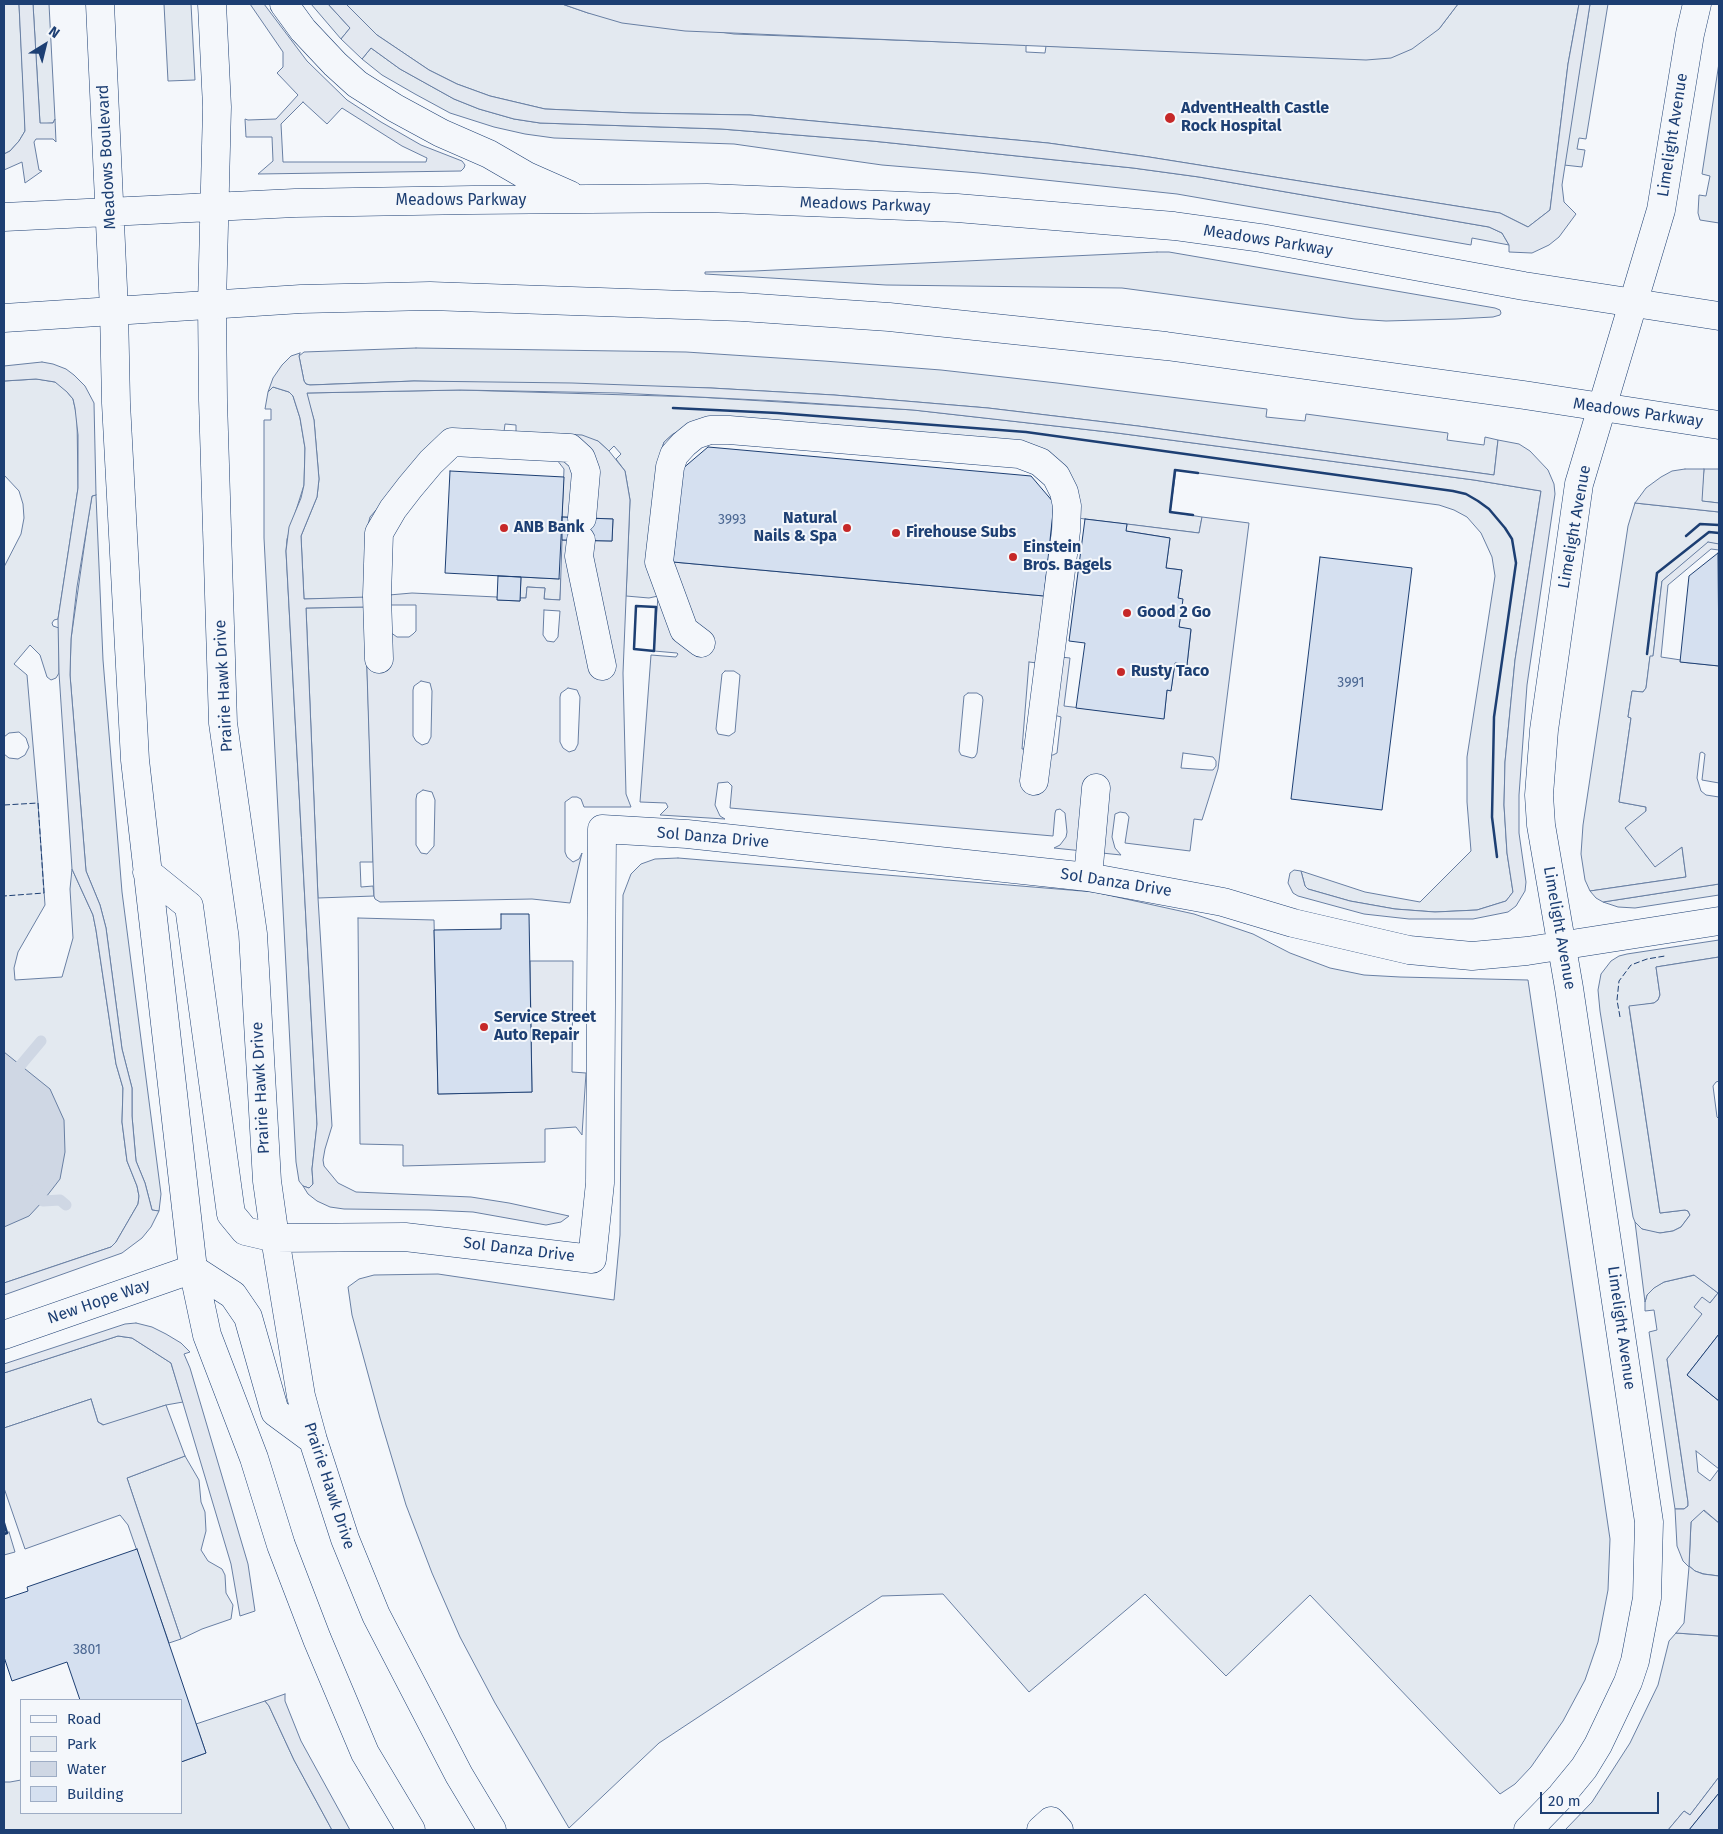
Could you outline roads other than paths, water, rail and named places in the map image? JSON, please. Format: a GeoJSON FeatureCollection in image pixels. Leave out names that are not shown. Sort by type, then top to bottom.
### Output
{"type":"FeatureCollection","features":[{"type":"Feature","properties":{"kind":"street","name":"Meadows Boulevard"},"geometry":{"type":"LineString","coordinates":[[100,4],[114,310]]}},
{"type":"Feature","properties":{"kind":"street"},"geometry":{"type":"LineString","coordinates":[[212,4],[217,107],[212,304]]}},
{"type":"Feature","properties":{"kind":"street"},"geometry":{"type":"LineString","coordinates":[[284,4],[303,30],[357,84],[395,108],[441,133],[489,154],[527,176],[580,200]]}},
{"type":"Feature","properties":{"kind":"street","name":"Limelight Avenue"},"geometry":{"type":"LineString","coordinates":[[1528,1830],[1561,1796],[1584,1768],[1606,1729],[1628,1682],[1635,1661],[1647,1598],[1649,1554],[1647,1512],[1609,1248],[1562,945],[1541,825],[1539,795],[1544,730],[1580,484],[1661,210],[1690,34],[1697,4]]}},
{"type":"Feature","properties":{"kind":"street","name":"Meadows Parkway"},"geometry":{"type":"LineString","coordinates":[[4,217],[340,202],[706,198],[957,208],[1174,226],[1261,238],[1524,286],[1719,316]]}},
{"type":"Feature","properties":{"kind":"street","name":"Meadows Parkway"},"geometry":{"type":"LineString","coordinates":[[4,318],[302,299],[430,296],[742,306],[889,317],[1166,346],[1719,424]]}},
{"type":"Feature","properties":{"kind":"street","name":"Prairie Hawk Drive"},"geometry":{"type":"LineString","coordinates":[[212,304],[212,400],[223,723],[253,934],[267,1181],[301,1396],[344,1539],[376,1615],[459,1775],[492,1830]]}},
{"type":"Feature","properties":{"kind":"street"},"geometry":{"type":"LineString","coordinates":[[114,310],[116,403],[135,760],[193,1269],[207,1335],[254,1458],[281,1545],[317,1638],[365,1753],[411,1830]]}},
{"type":"Feature","properties":{"kind":"street"},"geometry":{"type":"LineString","coordinates":[[701,643],[684,630],[659,562],[670,467],[674,455],[696,435],[710,430],[748,432],[1019,454],[1040,462],[1056,476],[1064,492],[1067,506],[1066,531],[1034,781]]}},
{"type":"Feature","properties":{"kind":"street"},"geometry":{"type":"LineString","coordinates":[[379,659],[377,596],[379,532],[393,509],[410,487],[431,462],[452,442],[570,448],[581,458],[586,472],[579,556],[602,666]]}},
{"type":"Feature","properties":{"kind":"street"},"geometry":{"type":"LineString","coordinates":[[1088,877],[1096,788]]}},
{"type":"Feature","properties":{"kind":"street","name":"Sol Danza Drive"},"geometry":{"type":"LineString","coordinates":[[275,1238],[405,1236],[592,1259],[600,1183],[602,829],[687,834],[1088,877],[1223,902],[1293,923],[1409,950],[1472,956],[1562,945],[1719,921]]}},
{"type":"Feature","properties":{"kind":"street"},"geometry":{"type":"LineString","coordinates":[[147,872],[190,906],[230,1214],[245,1232],[275,1238]]}},
{"type":"Feature","properties":{"kind":"street"},"geometry":{"type":"LineString","coordinates":[[193,1269],[233,1295],[248,1317],[275,1412],[313,1440]]}},
{"type":"Feature","properties":{"kind":"street","name":"New Hope Way"},"geometry":{"type":"LineString","coordinates":[[4,1335],[193,1269]]}},
{"type":"Feature","properties":{"kind":"water"},"geometry":{"type":"Polygon","coordinates":[[[4,1052],[50,1089],[64,1120],[65,1152],[60,1179],[43,1201],[29,1216],[4,1227],[4,1052]]]}},
{"type":"Feature","properties":{"kind":"waterway"},"geometry":{"type":"LineString","coordinates":[[4,1085],[41,1041]]}},
{"type":"Feature","properties":{"kind":"waterway"},"geometry":{"type":"LineString","coordinates":[[36,1189],[43,1201],[60,1200],[66,1205]]}},
{"type":"Feature","properties":{"kind":"place","name":"AdventHealth Castle Rock Hospital"},"geometry":{"type":"Point","coordinates":[1170,118]}},
{"type":"Feature","properties":{"kind":"place","name":"ANB Bank"},"geometry":{"type":"Point","coordinates":[504,528]}},
{"type":"Feature","properties":{"kind":"place","name":"Natural Nails & Spa"},"geometry":{"type":"Point","coordinates":[847,528]}},
{"type":"Feature","properties":{"kind":"place","name":"Firehouse Subs"},"geometry":{"type":"Point","coordinates":[896,533]}},
{"type":"Feature","properties":{"kind":"place","name":"Einstein Bros. Bagels"},"geometry":{"type":"Point","coordinates":[1013,557]}},
{"type":"Feature","properties":{"kind":"place","name":"Good 2 Go"},"geometry":{"type":"Point","coordinates":[1127,613]}},
{"type":"Feature","properties":{"kind":"place","name":"Rusty Taco"},"geometry":{"type":"Point","coordinates":[1121,672]}},
{"type":"Feature","properties":{"kind":"place","name":"Service Street Auto Repair"},"geometry":{"type":"Point","coordinates":[484,1027]}}]}
